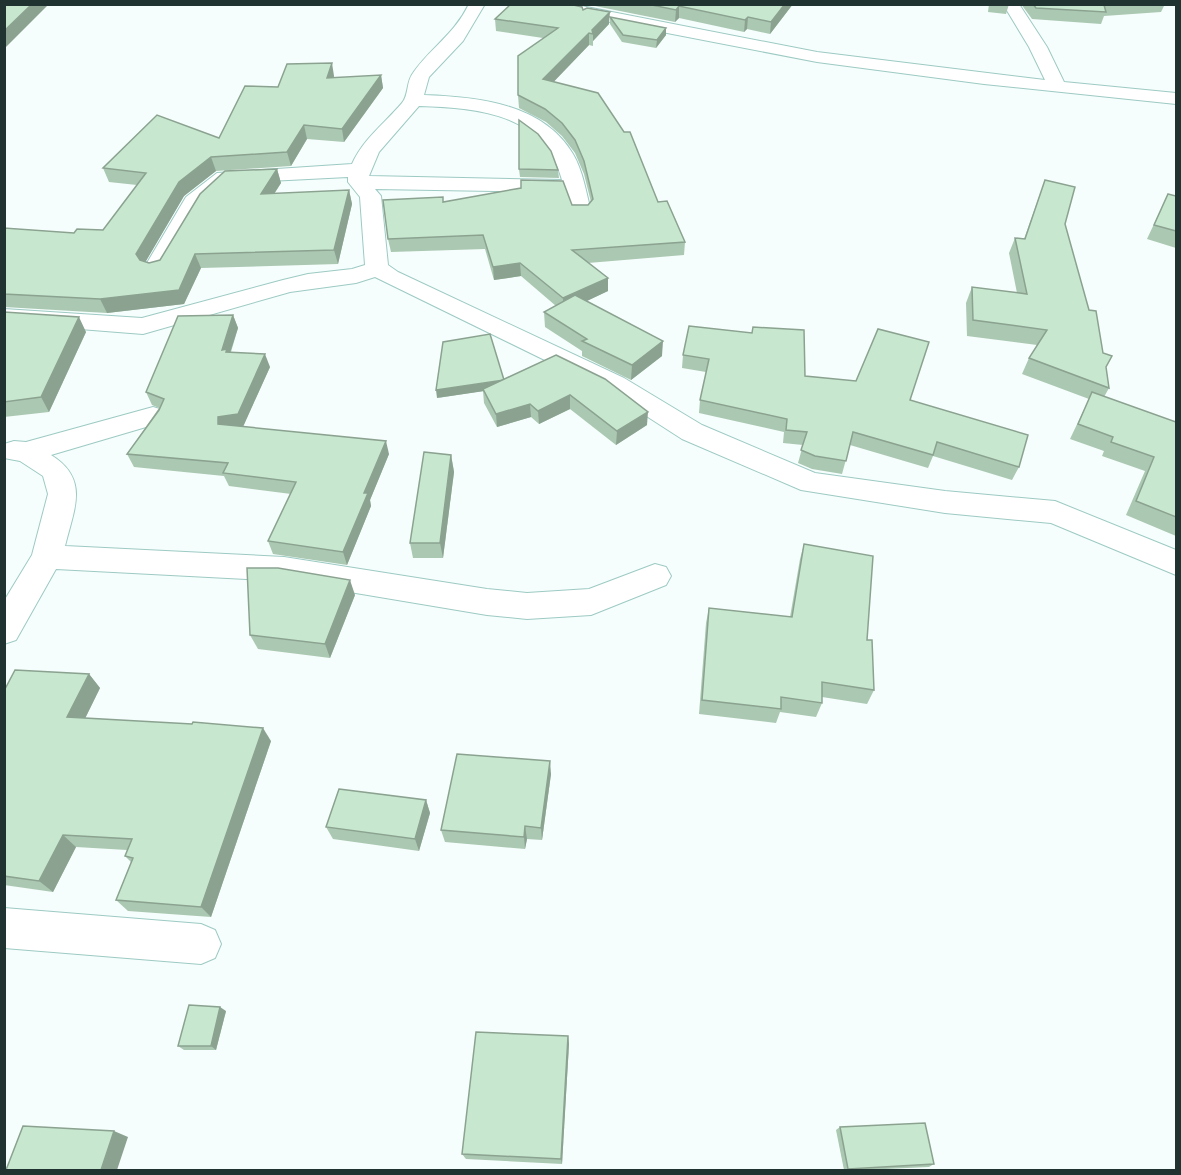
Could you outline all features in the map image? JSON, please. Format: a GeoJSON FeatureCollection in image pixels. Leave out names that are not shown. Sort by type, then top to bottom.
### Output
{"type":"FeatureCollection","features":[{"type":"Feature","properties":{"kind":"street"},"geometry":{"type":"LineString","coordinates":[[358,176],[374,146],[414,100],[417,82],[436,57],[449,46],[468,23],[477,4]]}},
{"type":"Feature","properties":{"kind":"street"},"geometry":{"type":"LineString","coordinates":[[543,4],[817,57],[920,72],[1176,99]]}},
{"type":"Feature","properties":{"kind":"street"},"geometry":{"type":"LineString","coordinates":[[1011,4],[1038,47],[1058,87]]}},
{"type":"Feature","properties":{"kind":"street"},"geometry":{"type":"LineString","coordinates":[[414,100],[459,102],[506,112],[539,126],[563,154],[580,211]]}},
{"type":"Feature","properties":{"kind":"street"},"geometry":{"type":"LineString","coordinates":[[358,176],[370,196],[377,268],[390,278],[615,384],[692,432],[811,483],[945,501],[1055,512],[1176,563]]}},
{"type":"Feature","properties":{"kind":"street"},"geometry":{"type":"LineString","coordinates":[[156,268],[194,202],[224,177],[358,176],[574,186]]}},
{"type":"Feature","properties":{"kind":"street"},"geometry":{"type":"LineString","coordinates":[[4,316],[143,326],[283,287],[308,281],[356,276],[377,268]]}},
{"type":"Feature","properties":{"kind":"street"},"geometry":{"type":"LineString","coordinates":[[15,451],[153,416]]}},
{"type":"Feature","properties":{"kind":"street"},"geometry":{"type":"LineString","coordinates":[[4,631],[47,557],[63,494],[56,471],[15,451]]}},
{"type":"Feature","properties":{"kind":"street"},"geometry":{"type":"LineString","coordinates":[[47,557],[284,569],[487,602],[527,606],[591,602],[655,576]]}},
{"type":"Feature","properties":{"kind":"street"},"geometry":{"type":"LineString","coordinates":[[4,928],[201,944]]}},
{"type":"Feature","properties":{"kind":"building"},"geometry":{"type":"Polygon","coordinates":[[[4,4],[32,4],[4,31],[4,4]]]}},
{"type":"Feature","properties":{"kind":"building"},"geometry":{"type":"Polygon","coordinates":[[[511,4],[569,4],[582,7],[583,10],[587,8],[610,12],[592,30],[593,34],[589,33],[543,79],[598,93],[624,132],[630,132],[658,202],[667,201],[685,242],[572,250],[608,278],[563,298],[520,263],[493,267],[483,235],[388,239],[383,200],[443,197],[443,202],[521,188],[521,180],[563,181],[572,205],[588,205],[593,199],[584,161],[575,140],[562,123],[545,109],[518,95],[518,56],[558,28],[495,19],[511,4]]]}},
{"type":"Feature","properties":{"kind":"building"},"geometry":{"type":"Polygon","coordinates":[[[647,4],[785,4],[771,22],[748,17],[745,20],[679,6],[676,10],[647,4]]]}},
{"type":"Feature","properties":{"kind":"building"},"geometry":{"type":"Polygon","coordinates":[[[1033,4],[1110,4],[1104,5],[1106,12],[1036,8],[1033,4]]]}},
{"type":"Feature","properties":{"kind":"building"},"geometry":{"type":"Polygon","coordinates":[[[610,17],[666,28],[657,40],[623,35],[610,17]]]}},
{"type":"Feature","properties":{"kind":"building"},"geometry":{"type":"Polygon","coordinates":[[[332,63],[327,78],[381,75],[342,129],[304,125],[287,152],[211,157],[179,182],[136,254],[140,260],[149,263],[160,260],[200,194],[225,171],[277,169],[261,194],[349,190],[334,250],[195,254],[179,290],[100,299],[4,294],[4,228],[74,233],[77,229],[103,230],[146,173],[103,168],[157,115],[219,138],[245,86],[278,87],[287,64],[332,63]]]}},
{"type":"Feature","properties":{"kind":"building"},"geometry":{"type":"Polygon","coordinates":[[[519,120],[538,134],[551,151],[558,170],[519,169],[519,120]]]}},
{"type":"Feature","properties":{"kind":"building"},"geometry":{"type":"Polygon","coordinates":[[[1045,180],[1075,187],[1065,224],[1089,310],[1096,311],[1103,353],[1112,356],[1106,367],[1109,388],[1029,358],[1047,330],[973,320],[972,287],[1027,294],[1015,238],[1025,239],[1045,180]]]}},
{"type":"Feature","properties":{"kind":"building"},"geometry":{"type":"Polygon","coordinates":[[[1168,194],[1176,196],[1176,231],[1154,225],[1168,194]]]}},
{"type":"Feature","properties":{"kind":"building"},"geometry":{"type":"Polygon","coordinates":[[[575,295],[663,341],[632,365],[582,341],[587,339],[544,312],[575,295]]]}},
{"type":"Feature","properties":{"kind":"building"},"geometry":{"type":"Polygon","coordinates":[[[4,312],[79,317],[41,397],[4,402],[4,312]]]}},
{"type":"Feature","properties":{"kind":"building"},"geometry":{"type":"Polygon","coordinates":[[[233,315],[222,350],[265,354],[238,414],[218,417],[218,424],[386,441],[364,493],[368,493],[343,552],[268,541],[296,482],[223,473],[228,463],[127,454],[159,410],[164,399],[146,392],[178,316],[233,315]]]}},
{"type":"Feature","properties":{"kind":"building"},"geometry":{"type":"Polygon","coordinates":[[[689,326],[752,333],[753,327],[804,330],[805,376],[856,381],[878,329],[929,342],[910,400],[1028,435],[1019,467],[937,442],[933,455],[853,432],[846,461],[815,456],[801,450],[807,432],[786,430],[787,419],[700,400],[709,359],[683,355],[689,326]]]}},
{"type":"Feature","properties":{"kind":"building"},"geometry":{"type":"Polygon","coordinates":[[[490,334],[504,380],[436,390],[443,342],[490,334]]]}},
{"type":"Feature","properties":{"kind":"building"},"geometry":{"type":"Polygon","coordinates":[[[556,355],[605,379],[648,412],[617,431],[570,395],[538,411],[530,404],[496,414],[483,389],[556,355]]]}},
{"type":"Feature","properties":{"kind":"building"},"geometry":{"type":"Polygon","coordinates":[[[1092,392],[1176,422],[1176,517],[1136,501],[1154,457],[1111,442],[1113,437],[1078,424],[1092,392]]]}},
{"type":"Feature","properties":{"kind":"building"},"geometry":{"type":"Polygon","coordinates":[[[424,452],[451,455],[440,543],[410,543],[424,452]]]}},
{"type":"Feature","properties":{"kind":"building"},"geometry":{"type":"Polygon","coordinates":[[[804,544],[873,556],[867,640],[872,640],[874,690],[822,682],[822,703],[781,697],[781,709],[702,700],[709,608],[792,617],[804,544]]]}},
{"type":"Feature","properties":{"kind":"building"},"geometry":{"type":"Polygon","coordinates":[[[247,568],[278,568],[350,580],[325,644],[250,635],[247,568]]]}},
{"type":"Feature","properties":{"kind":"building"},"geometry":{"type":"Polygon","coordinates":[[[15,670],[89,674],[67,717],[192,724],[193,722],[263,728],[201,907],[116,900],[133,858],[125,856],[132,839],[63,835],[39,881],[4,876],[4,691],[15,670]]]}},
{"type":"Feature","properties":{"kind":"building"},"geometry":{"type":"Polygon","coordinates":[[[457,754],[550,761],[541,828],[525,826],[524,837],[441,830],[457,754]]]}},
{"type":"Feature","properties":{"kind":"building"},"geometry":{"type":"Polygon","coordinates":[[[339,789],[426,800],[415,839],[326,827],[339,789]]]}},
{"type":"Feature","properties":{"kind":"building"},"geometry":{"type":"Polygon","coordinates":[[[189,1005],[220,1007],[211,1046],[178,1046],[189,1005]]]}},
{"type":"Feature","properties":{"kind":"building"},"geometry":{"type":"Polygon","coordinates":[[[476,1032],[568,1036],[561,1159],[462,1154],[476,1032]]]}},
{"type":"Feature","properties":{"kind":"building"},"geometry":{"type":"Polygon","coordinates":[[[925,1123],[934,1164],[848,1169],[840,1127],[925,1123]]]}},
{"type":"Feature","properties":{"kind":"building"},"geometry":{"type":"Polygon","coordinates":[[[23,1126],[114,1131],[101,1170],[6,1170],[23,1126]]]}}]}
